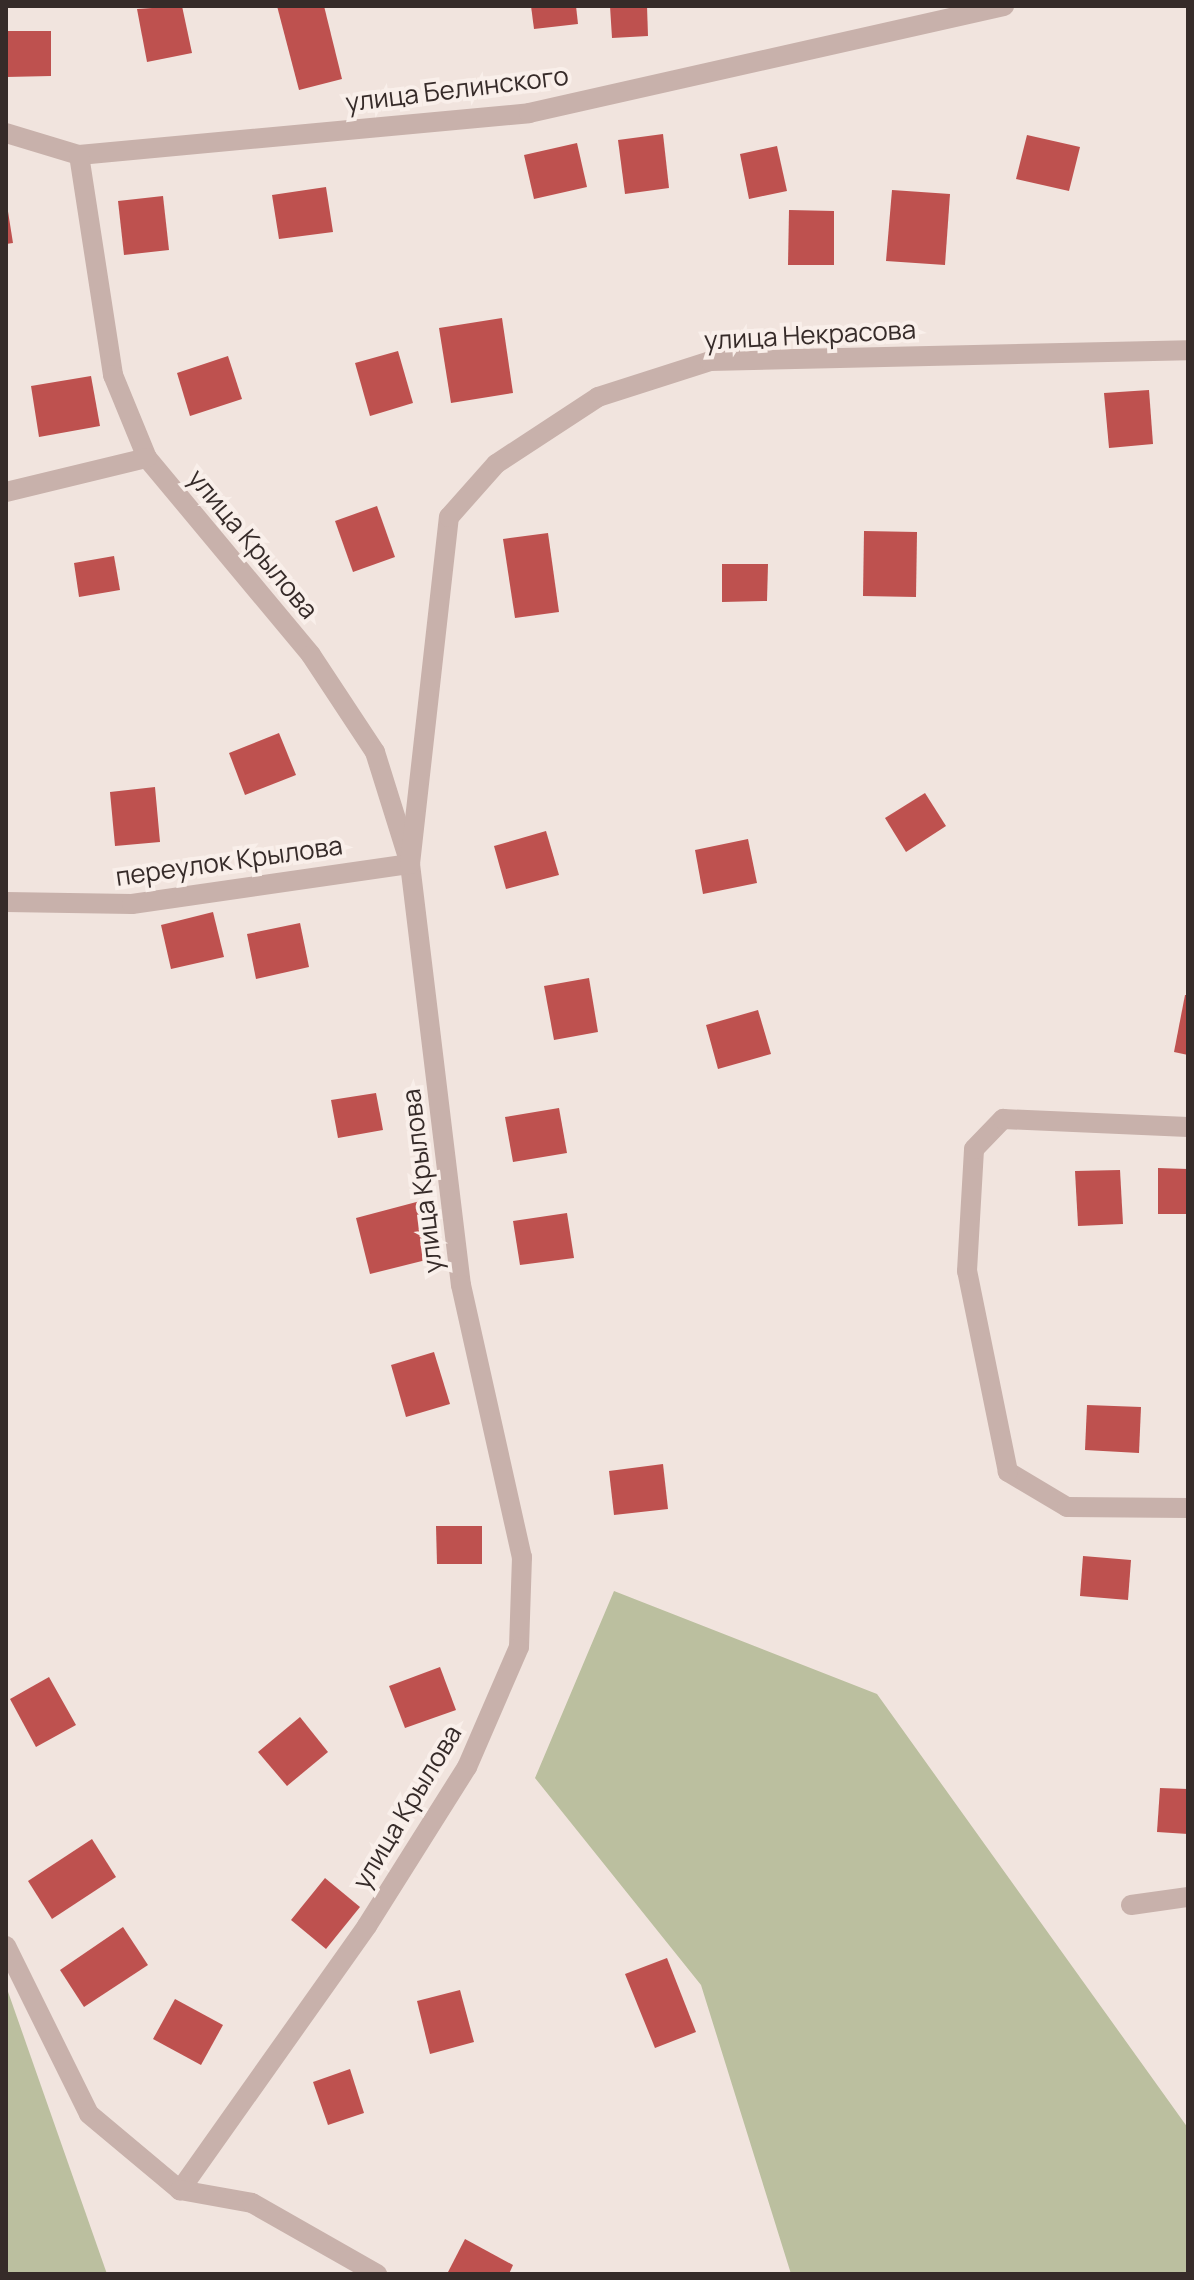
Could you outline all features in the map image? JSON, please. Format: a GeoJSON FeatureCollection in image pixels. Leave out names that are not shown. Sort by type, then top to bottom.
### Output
{"type":"FeatureCollection","features":[{"type":"Feature","properties":{"kind":"street","name":"улица Белинского"},"geometry":{"type":"LineString","coordinates":[[6,133],[79,155],[529,113],[1004,6]]}},
{"type":"Feature","properties":{"kind":"street","name":"улица Крылова"},"geometry":{"type":"LineString","coordinates":[[79,155],[113,375],[147,458],[311,655],[375,752],[410,864],[461,1285],[522,1557],[519,1647],[458,1780],[367,1926],[180,2190]]}},
{"type":"Feature","properties":{"kind":"street","name":"улица Некрасова"},"geometry":{"type":"LineString","coordinates":[[410,864],[449,517],[496,464],[598,397],[710,361],[1188,350]]}},
{"type":"Feature","properties":{"kind":"street"},"geometry":{"type":"LineString","coordinates":[[6,492],[147,458]]}},
{"type":"Feature","properties":{"kind":"street","name":"переулок Крылова"},"geometry":{"type":"LineString","coordinates":[[6,902],[132,904],[410,864]]}},
{"type":"Feature","properties":{"kind":"street"},"geometry":{"type":"LineString","coordinates":[[1188,1127],[1003,1119],[974,1149],[967,1271],[1008,1472],[1067,1507],[1188,1508]]}},
{"type":"Feature","properties":{"kind":"street"},"geometry":{"type":"LineString","coordinates":[[1131,1905],[1188,1897]]}},
{"type":"Feature","properties":{"kind":"street"},"geometry":{"type":"LineString","coordinates":[[6,1946],[89,2114],[180,2190],[252,2203],[377,2274]]}},
{"type":"Feature","properties":{"kind":"green space"},"geometry":{"type":"Polygon","coordinates":[[[614,1591],[877,1694],[1188,2128],[1188,2274],[791,2274],[701,1985],[535,1778],[614,1591]]]}},
{"type":"Feature","properties":{"kind":"green space"},"geometry":{"type":"Polygon","coordinates":[[[6,1986],[107,2274],[6,2274],[6,1986]]]}},
{"type":"Feature","properties":{"kind":"building"},"geometry":{"type":"Polygon","coordinates":[[[182,6],[192,53],[147,62],[137,9],[182,6]]]}},
{"type":"Feature","properties":{"kind":"building"},"geometry":{"type":"Polygon","coordinates":[[[277,6],[324,6],[342,79],[299,90],[277,6]]]}},
{"type":"Feature","properties":{"kind":"building"},"geometry":{"type":"Polygon","coordinates":[[[531,6],[576,6],[578,24],[534,29],[531,6]]]}},
{"type":"Feature","properties":{"kind":"building"},"geometry":{"type":"Polygon","coordinates":[[[610,6],[647,6],[648,36],[612,38],[610,6]]]}},
{"type":"Feature","properties":{"kind":"building"},"geometry":{"type":"Polygon","coordinates":[[[6,31],[51,31],[51,76],[6,77],[6,31]]]}},
{"type":"Feature","properties":{"kind":"building"},"geometry":{"type":"Polygon","coordinates":[[[663,134],[669,188],[625,194],[618,140],[663,134]]]}},
{"type":"Feature","properties":{"kind":"building"},"geometry":{"type":"Polygon","coordinates":[[[1027,135],[1080,147],[1069,191],[1016,179],[1027,135]]]}},
{"type":"Feature","properties":{"kind":"building"},"geometry":{"type":"Polygon","coordinates":[[[577,143],[587,187],[534,199],[524,155],[577,143]]]}},
{"type":"Feature","properties":{"kind":"building"},"geometry":{"type":"Polygon","coordinates":[[[777,146],[787,191],[749,199],[740,154],[777,146]]]}},
{"type":"Feature","properties":{"kind":"building"},"geometry":{"type":"Polygon","coordinates":[[[326,187],[333,232],[279,239],[272,195],[326,187]]]}},
{"type":"Feature","properties":{"kind":"building"},"geometry":{"type":"Polygon","coordinates":[[[892,190],[950,194],[945,265],[886,261],[892,190]]]}},
{"type":"Feature","properties":{"kind":"building"},"geometry":{"type":"Polygon","coordinates":[[[163,196],[169,250],[124,255],[118,201],[163,196]]]}},
{"type":"Feature","properties":{"kind":"building"},"geometry":{"type":"Polygon","coordinates":[[[6,199],[13,243],[6,244],[6,199]]]}},
{"type":"Feature","properties":{"kind":"building"},"geometry":{"type":"Polygon","coordinates":[[[789,210],[834,211],[834,265],[788,265],[789,210]]]}},
{"type":"Feature","properties":{"kind":"building"},"geometry":{"type":"Polygon","coordinates":[[[502,318],[513,393],[451,403],[439,328],[502,318]]]}},
{"type":"Feature","properties":{"kind":"building"},"geometry":{"type":"Polygon","coordinates":[[[398,351],[413,403],[370,416],[355,363],[398,351]]]}},
{"type":"Feature","properties":{"kind":"building"},"geometry":{"type":"Polygon","coordinates":[[[228,356],[242,399],[190,416],[177,373],[228,356]]]}},
{"type":"Feature","properties":{"kind":"building"},"geometry":{"type":"Polygon","coordinates":[[[91,376],[100,426],[39,437],[31,386],[91,376]]]}},
{"type":"Feature","properties":{"kind":"building"},"geometry":{"type":"Polygon","coordinates":[[[1149,390],[1153,444],[1109,448],[1104,393],[1149,390]]]}},
{"type":"Feature","properties":{"kind":"building"},"geometry":{"type":"Polygon","coordinates":[[[377,506],[395,557],[353,572],[335,521],[377,506]]]}},
{"type":"Feature","properties":{"kind":"building"},"geometry":{"type":"Polygon","coordinates":[[[864,531],[917,532],[916,597],[863,596],[864,531]]]}},
{"type":"Feature","properties":{"kind":"building"},"geometry":{"type":"Polygon","coordinates":[[[548,533],[559,612],[515,618],[503,539],[548,533]]]}},
{"type":"Feature","properties":{"kind":"building"},"geometry":{"type":"Polygon","coordinates":[[[114,556],[120,590],[79,597],[74,563],[114,556]]]}},
{"type":"Feature","properties":{"kind":"building"},"geometry":{"type":"Polygon","coordinates":[[[722,564],[768,564],[767,601],[722,602],[722,564]]]}},
{"type":"Feature","properties":{"kind":"building"},"geometry":{"type":"Polygon","coordinates":[[[279,733],[296,775],[245,795],[229,753],[279,733]]]}},
{"type":"Feature","properties":{"kind":"building"},"geometry":{"type":"Polygon","coordinates":[[[155,787],[160,842],[115,846],[110,792],[155,787]]]}},
{"type":"Feature","properties":{"kind":"building"},"geometry":{"type":"Polygon","coordinates":[[[925,793],[946,826],[906,852],[885,818],[925,793]]]}},
{"type":"Feature","properties":{"kind":"building"},"geometry":{"type":"Polygon","coordinates":[[[546,831],[559,875],[506,889],[494,846],[546,831]]]}},
{"type":"Feature","properties":{"kind":"building"},"geometry":{"type":"Polygon","coordinates":[[[748,839],[757,883],[703,894],[695,850],[748,839]]]}},
{"type":"Feature","properties":{"kind":"building"},"geometry":{"type":"Polygon","coordinates":[[[213,912],[224,957],[171,969],[161,925],[213,912]]]}},
{"type":"Feature","properties":{"kind":"building"},"geometry":{"type":"Polygon","coordinates":[[[300,923],[309,967],[256,979],[247,934],[300,923]]]}},
{"type":"Feature","properties":{"kind":"building"},"geometry":{"type":"Polygon","coordinates":[[[589,978],[598,1032],[554,1040],[544,986],[589,978]]]}},
{"type":"Feature","properties":{"kind":"building"},"geometry":{"type":"Polygon","coordinates":[[[1185,995],[1188,995],[1188,1055],[1174,1052],[1185,995]]]}},
{"type":"Feature","properties":{"kind":"building"},"geometry":{"type":"Polygon","coordinates":[[[758,1010],[771,1054],[718,1069],[706,1025],[758,1010]]]}},
{"type":"Feature","properties":{"kind":"building"},"geometry":{"type":"Polygon","coordinates":[[[376,1093],[383,1130],[338,1138],[331,1100],[376,1093]]]}},
{"type":"Feature","properties":{"kind":"building"},"geometry":{"type":"Polygon","coordinates":[[[559,1108],[567,1153],[513,1162],[505,1117],[559,1108]]]}},
{"type":"Feature","properties":{"kind":"building"},"geometry":{"type":"Polygon","coordinates":[[[1158,1168],[1188,1169],[1188,1214],[1158,1214],[1158,1168]]]}},
{"type":"Feature","properties":{"kind":"building"},"geometry":{"type":"Polygon","coordinates":[[[1120,1170],[1123,1224],[1078,1226],[1075,1171],[1120,1170]]]}},
{"type":"Feature","properties":{"kind":"building"},"geometry":{"type":"Polygon","coordinates":[[[424,1200],[438,1257],[370,1274],[356,1218],[424,1200]]]}},
{"type":"Feature","properties":{"kind":"building"},"geometry":{"type":"Polygon","coordinates":[[[567,1213],[574,1258],[520,1265],[513,1221],[567,1213]]]}},
{"type":"Feature","properties":{"kind":"building"},"geometry":{"type":"Polygon","coordinates":[[[434,1352],[450,1404],[406,1417],[391,1365],[434,1352]]]}},
{"type":"Feature","properties":{"kind":"building"},"geometry":{"type":"Polygon","coordinates":[[[1087,1405],[1141,1407],[1139,1453],[1085,1450],[1087,1405]]]}},
{"type":"Feature","properties":{"kind":"building"},"geometry":{"type":"Polygon","coordinates":[[[663,1464],[668,1509],[614,1515],[609,1471],[663,1464]]]}},
{"type":"Feature","properties":{"kind":"building"},"geometry":{"type":"Polygon","coordinates":[[[436,1526],[482,1526],[482,1564],[437,1564],[436,1526]]]}},
{"type":"Feature","properties":{"kind":"building"},"geometry":{"type":"Polygon","coordinates":[[[1083,1556],[1131,1560],[1128,1600],[1080,1596],[1083,1556]]]}},
{"type":"Feature","properties":{"kind":"building"},"geometry":{"type":"Polygon","coordinates":[[[440,1667],[456,1710],[405,1728],[389,1686],[440,1667]]]}},
{"type":"Feature","properties":{"kind":"building"},"geometry":{"type":"Polygon","coordinates":[[[49,1677],[76,1725],[36,1747],[10,1699],[49,1677]]]}},
{"type":"Feature","properties":{"kind":"building"},"geometry":{"type":"Polygon","coordinates":[[[300,1717],[328,1752],[287,1786],[258,1752],[300,1717]]]}},
{"type":"Feature","properties":{"kind":"building"},"geometry":{"type":"Polygon","coordinates":[[[1160,1788],[1188,1789],[1188,1834],[1157,1832],[1160,1788]]]}},
{"type":"Feature","properties":{"kind":"building"},"geometry":{"type":"Polygon","coordinates":[[[92,1839],[116,1877],[52,1919],[28,1881],[92,1839]]]}},
{"type":"Feature","properties":{"kind":"building"},"geometry":{"type":"Polygon","coordinates":[[[325,1878],[360,1907],[326,1949],[291,1920],[325,1878]]]}},
{"type":"Feature","properties":{"kind":"building"},"geometry":{"type":"Polygon","coordinates":[[[123,1927],[148,1965],[84,2007],[60,1970],[123,1927]]]}},
{"type":"Feature","properties":{"kind":"building"},"geometry":{"type":"Polygon","coordinates":[[[667,1958],[696,2032],[655,2048],[625,1974],[667,1958]]]}},
{"type":"Feature","properties":{"kind":"building"},"geometry":{"type":"Polygon","coordinates":[[[460,1990],[474,2042],[430,2054],[417,2001],[460,1990]]]}},
{"type":"Feature","properties":{"kind":"building"},"geometry":{"type":"Polygon","coordinates":[[[175,1999],[223,2025],[201,2065],[153,2039],[175,1999]]]}},
{"type":"Feature","properties":{"kind":"building"},"geometry":{"type":"Polygon","coordinates":[[[350,2069],[364,2113],[328,2125],[313,2082],[350,2069]]]}},
{"type":"Feature","properties":{"kind":"building"},"geometry":{"type":"Polygon","coordinates":[[[465,2239],[513,2265],[509,2274],[447,2274],[465,2239]]]}}]}
